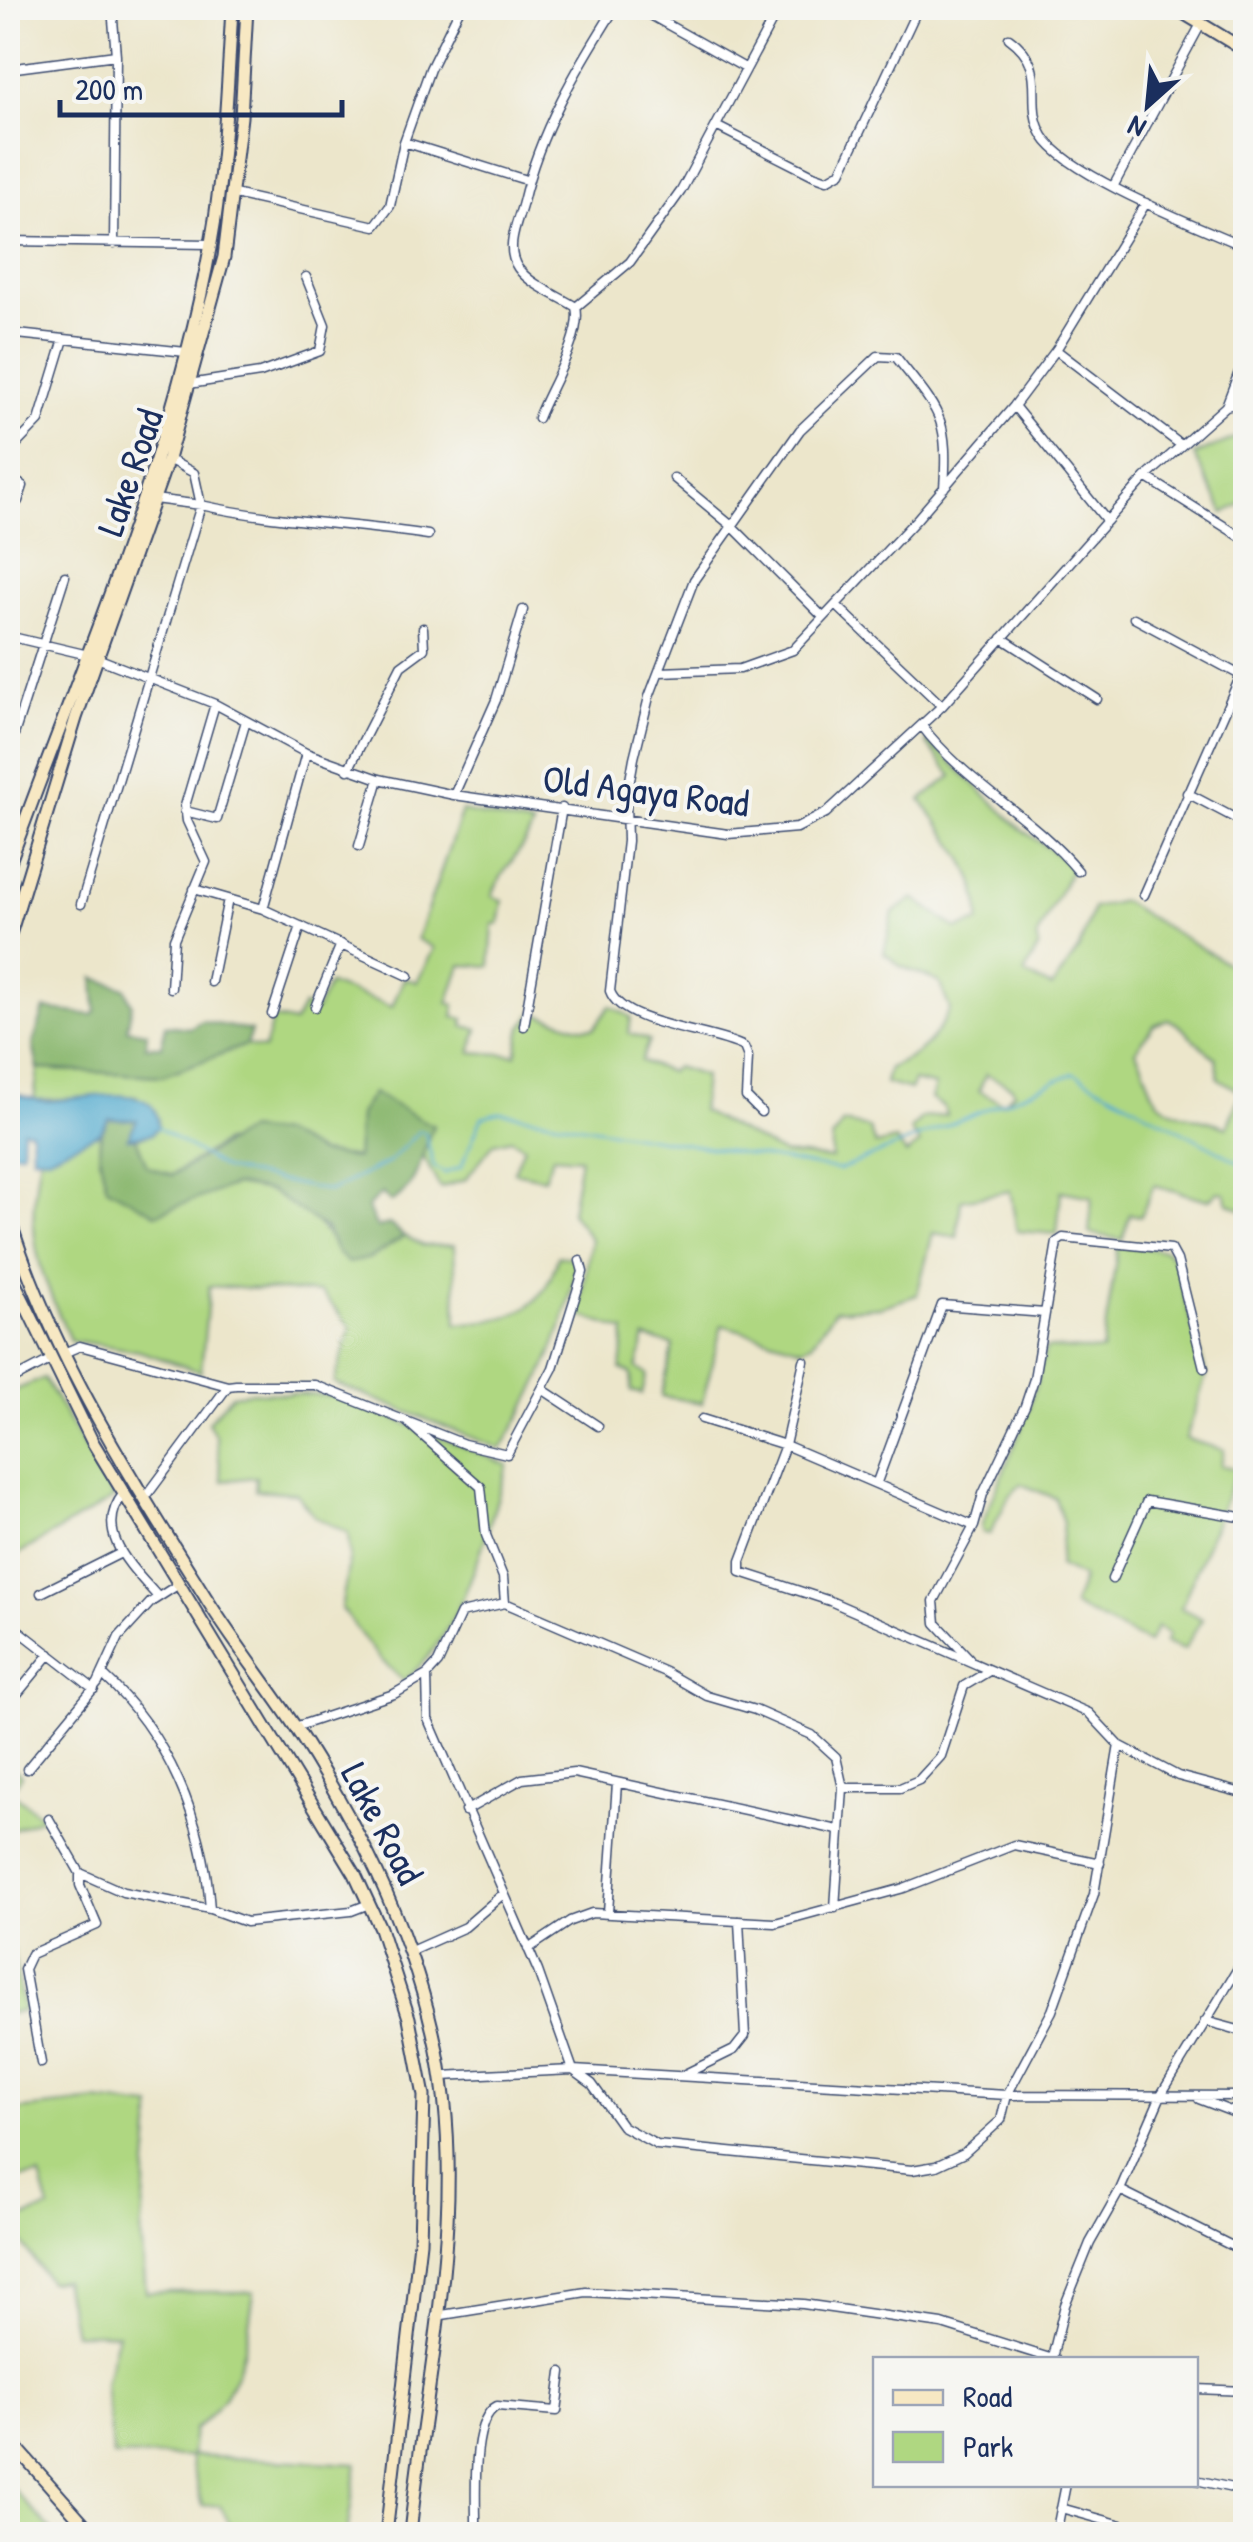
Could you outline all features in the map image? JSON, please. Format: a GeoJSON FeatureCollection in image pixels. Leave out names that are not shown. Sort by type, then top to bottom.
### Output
{"type":"FeatureCollection","features":[{"type":"Feature","properties":{"kind":"main road","name":"Lake Road"},"geometry":{"type":"LineString","coordinates":[[8,942],[90,656],[186,352],[210,244],[226,106],[232,8]]}},
{"type":"Feature","properties":{"kind":"main road","name":"Lake Road"},"geometry":{"type":"LineString","coordinates":[[8,867],[154,499],[189,384],[224,257],[234,194],[246,8]]}},
{"type":"Feature","properties":{"kind":"main road"},"geometry":{"type":"LineString","coordinates":[[1175,8],[1246,51]]}},
{"type":"Feature","properties":{"kind":"main road","name":"Lake Road"},"geometry":{"type":"LineString","coordinates":[[8,1214],[40,1302],[145,1498],[295,1727],[390,1895],[410,1950],[441,2076],[447,2199],[410,2534]]}},
{"type":"Feature","properties":{"kind":"main road","name":"Lake Road"},"geometry":{"type":"LineString","coordinates":[[8,1269],[50,1360],[124,1493],[270,1730],[369,1904],[409,2018],[424,2096],[420,2242],[386,2534]]}},
{"type":"Feature","properties":{"kind":"main road"},"geometry":{"type":"LineString","coordinates":[[8,2438],[93,2534]]}},
{"type":"Feature","properties":{"kind":"street"},"geometry":{"type":"LineString","coordinates":[[112,8],[116,55],[114,244]]}},
{"type":"Feature","properties":{"kind":"street"},"geometry":{"type":"LineString","coordinates":[[234,194],[375,226],[390,206],[404,142],[430,68],[460,8]]}},
{"type":"Feature","properties":{"kind":"street"},"geometry":{"type":"LineString","coordinates":[[576,307],[518,268],[512,254],[514,227],[526,180],[568,82],[615,8]]}},
{"type":"Feature","properties":{"kind":"street"},"geometry":{"type":"LineString","coordinates":[[638,8],[745,68]]}},
{"type":"Feature","properties":{"kind":"street"},"geometry":{"type":"LineString","coordinates":[[538,418],[574,338],[576,307],[630,262],[651,235],[716,126],[778,8]]}},
{"type":"Feature","properties":{"kind":"street"},"geometry":{"type":"LineString","coordinates":[[716,126],[813,175],[827,180],[841,172],[918,8]]}},
{"type":"Feature","properties":{"kind":"street"},"geometry":{"type":"LineString","coordinates":[[1114,185],[1201,24]]}},
{"type":"Feature","properties":{"kind":"street"},"geometry":{"type":"LineString","coordinates":[[1009,38],[1032,61],[1040,132],[1052,150],[1146,203],[1246,247]]}},
{"type":"Feature","properties":{"kind":"street"},"geometry":{"type":"LineString","coordinates":[[8,69],[116,55]]}},
{"type":"Feature","properties":{"kind":"street"},"geometry":{"type":"LineString","coordinates":[[404,142],[526,180]]}},
{"type":"Feature","properties":{"kind":"street"},"geometry":{"type":"LineString","coordinates":[[660,672],[740,669],[793,650],[944,488],[1014,406],[1056,350],[1146,203]]}},
{"type":"Feature","properties":{"kind":"street"},"geometry":{"type":"LineString","coordinates":[[8,240],[210,244]]}},
{"type":"Feature","properties":{"kind":"street"},"geometry":{"type":"LineString","coordinates":[[189,384],[260,373],[320,352],[326,326],[306,278]]}},
{"type":"Feature","properties":{"kind":"street"},"geometry":{"type":"LineString","coordinates":[[8,332],[186,352]]}},
{"type":"Feature","properties":{"kind":"street"},"geometry":{"type":"LineString","coordinates":[[8,453],[40,421],[64,339]]}},
{"type":"Feature","properties":{"kind":"street"},"geometry":{"type":"LineString","coordinates":[[1056,350],[1181,445]]}},
{"type":"Feature","properties":{"kind":"street"},"geometry":{"type":"LineString","coordinates":[[761,1112],[746,1097],[748,1058],[744,1046],[634,1014],[612,999],[610,982],[626,802],[641,727],[694,580],[800,430],[825,402],[886,354],[896,357],[943,418],[948,440],[944,488]]}},
{"type":"Feature","properties":{"kind":"street","name":"Old Agaya Road"},"geometry":{"type":"LineString","coordinates":[[8,636],[90,656],[152,677],[215,704],[306,753],[379,779],[454,795],[728,834],[797,828],[826,813],[942,706],[1146,477],[1226,406],[1246,354]]}},
{"type":"Feature","properties":{"kind":"street"},"geometry":{"type":"LineString","coordinates":[[1226,406],[1246,402]]}},
{"type":"Feature","properties":{"kind":"street"},"geometry":{"type":"LineString","coordinates":[[1014,406],[1106,521]]}},
{"type":"Feature","properties":{"kind":"street"},"geometry":{"type":"LineString","coordinates":[[81,904],[201,505],[194,473],[168,459]]}},
{"type":"Feature","properties":{"kind":"street"},"geometry":{"type":"LineString","coordinates":[[8,476],[23,486],[16,504],[8,506]]}},
{"type":"Feature","properties":{"kind":"street"},"geometry":{"type":"LineString","coordinates":[[1146,477],[1246,540]]}},
{"type":"Feature","properties":{"kind":"street"},"geometry":{"type":"LineString","coordinates":[[674,478],[733,526],[822,617]]}},
{"type":"Feature","properties":{"kind":"street"},"geometry":{"type":"LineString","coordinates":[[154,499],[254,518],[288,516],[428,536]]}},
{"type":"Feature","properties":{"kind":"street"},"geometry":{"type":"LineString","coordinates":[[10,747],[65,576]]}},
{"type":"Feature","properties":{"kind":"street"},"geometry":{"type":"LineString","coordinates":[[836,605],[942,706]]}},
{"type":"Feature","properties":{"kind":"street"},"geometry":{"type":"LineString","coordinates":[[454,795],[496,700],[523,610]]}},
{"type":"Feature","properties":{"kind":"street"},"geometry":{"type":"LineString","coordinates":[[1134,618],[1240,675]]}},
{"type":"Feature","properties":{"kind":"street"},"geometry":{"type":"LineString","coordinates":[[348,770],[401,666],[424,648],[423,628]]}},
{"type":"Feature","properties":{"kind":"street"},"geometry":{"type":"LineString","coordinates":[[1002,638],[1098,699]]}},
{"type":"Feature","properties":{"kind":"street"},"geometry":{"type":"LineString","coordinates":[[1144,895],[1246,664]]}},
{"type":"Feature","properties":{"kind":"street"},"geometry":{"type":"LineString","coordinates":[[171,988],[174,939],[206,862],[185,812],[215,704]]}},
{"type":"Feature","properties":{"kind":"street"},"geometry":{"type":"LineString","coordinates":[[185,812],[218,818],[246,721]]}},
{"type":"Feature","properties":{"kind":"street"},"geometry":{"type":"LineString","coordinates":[[922,726],[1006,809],[1050,840],[1078,870]]}},
{"type":"Feature","properties":{"kind":"street"},"geometry":{"type":"LineString","coordinates":[[263,909],[306,753]]}},
{"type":"Feature","properties":{"kind":"street"},"geometry":{"type":"LineString","coordinates":[[359,846],[379,779]]}},
{"type":"Feature","properties":{"kind":"street"},"geometry":{"type":"LineString","coordinates":[[1187,793],[1246,824]]}},
{"type":"Feature","properties":{"kind":"street"},"geometry":{"type":"LineString","coordinates":[[524,1026],[562,808]]}},
{"type":"Feature","properties":{"kind":"street"},"geometry":{"type":"LineString","coordinates":[[194,889],[263,909],[409,976]]}},
{"type":"Feature","properties":{"kind":"street"},"geometry":{"type":"LineString","coordinates":[[211,982],[228,899]]}},
{"type":"Feature","properties":{"kind":"street"},"geometry":{"type":"LineString","coordinates":[[272,1014],[301,926]]}},
{"type":"Feature","properties":{"kind":"street"},"geometry":{"type":"LineString","coordinates":[[316,1008],[341,944]]}},
{"type":"Feature","properties":{"kind":"street"},"geometry":{"type":"LineString","coordinates":[[972,1662],[946,1636],[933,1611],[946,1574],[974,1526],[983,1494],[1025,1406],[1057,1242],[1064,1238],[1171,1249],[1178,1260],[1204,1368]]}},
{"type":"Feature","properties":{"kind":"street"},"geometry":{"type":"LineString","coordinates":[[66,1352],[80,1346],[228,1386],[315,1385],[504,1455],[542,1389],[574,1306],[583,1272],[580,1261]]}},
{"type":"Feature","properties":{"kind":"street"},"geometry":{"type":"LineString","coordinates":[[877,1482],[942,1305],[1045,1314]]}},
{"type":"Feature","properties":{"kind":"street"},"geometry":{"type":"LineString","coordinates":[[8,1382],[50,1360]]}},
{"type":"Feature","properties":{"kind":"street"},"geometry":{"type":"LineString","coordinates":[[804,1361],[784,1445],[741,1561],[741,1572],[830,1601],[1089,1713],[1120,1746],[1178,1776],[1246,1794]]}},
{"type":"Feature","properties":{"kind":"street"},"geometry":{"type":"LineString","coordinates":[[145,1498],[228,1386]]}},
{"type":"Feature","properties":{"kind":"street"},"geometry":{"type":"LineString","coordinates":[[542,1389],[598,1426]]}},
{"type":"Feature","properties":{"kind":"street"},"geometry":{"type":"LineString","coordinates":[[702,1419],[784,1445],[974,1526]]}},
{"type":"Feature","properties":{"kind":"street"},"geometry":{"type":"LineString","coordinates":[[406,1420],[423,1440],[481,1487],[486,1535],[503,1578],[505,1604]]}},
{"type":"Feature","properties":{"kind":"street"},"geometry":{"type":"LineString","coordinates":[[124,1493],[110,1520],[112,1538],[158,1597]]}},
{"type":"Feature","properties":{"kind":"street"},"geometry":{"type":"LineString","coordinates":[[1112,1579],[1147,1501],[1246,1518]]}},
{"type":"Feature","properties":{"kind":"street"},"geometry":{"type":"LineString","coordinates":[[41,1593],[122,1553]]}},
{"type":"Feature","properties":{"kind":"street"},"geometry":{"type":"LineString","coordinates":[[27,1769],[94,1689],[119,1637],[158,1597],[179,1584]]}},
{"type":"Feature","properties":{"kind":"street"},"geometry":{"type":"LineString","coordinates":[[295,1727],[394,1694],[427,1675],[438,1663],[461,1613],[505,1604],[645,1663],[707,1696],[755,1710],[812,1735],[836,1757],[843,1788],[835,1908]]}},
{"type":"Feature","properties":{"kind":"street"},"geometry":{"type":"LineString","coordinates":[[8,1622],[94,1689]]}},
{"type":"Feature","properties":{"kind":"street"},"geometry":{"type":"LineString","coordinates":[[8,1705],[50,1654]]}},
{"type":"Feature","properties":{"kind":"street"},"geometry":{"type":"LineString","coordinates":[[843,1788],[900,1788],[919,1780],[941,1756],[964,1686],[989,1671]]}},
{"type":"Feature","properties":{"kind":"street"},"geometry":{"type":"LineString","coordinates":[[102,1674],[141,1714],[168,1758],[191,1810],[210,1909]]}},
{"type":"Feature","properties":{"kind":"street"},"geometry":{"type":"LineString","coordinates":[[427,1675],[429,1726],[528,1950],[573,2070],[592,2084],[631,2134],[657,2145],[912,2170],[936,2166],[986,2136],[1002,2120],[1008,2094],[1052,2010],[1094,1894],[1120,1746]]}},
{"type":"Feature","properties":{"kind":"street"},"geometry":{"type":"LineString","coordinates":[[465,1810],[537,1775],[574,1773],[838,1830]]}},
{"type":"Feature","properties":{"kind":"street"},"geometry":{"type":"LineString","coordinates":[[608,1912],[616,1783]]}},
{"type":"Feature","properties":{"kind":"street"},"geometry":{"type":"LineString","coordinates":[[41,2063],[24,1969],[31,1954],[97,1924],[80,1885],[80,1873],[49,1819]]}},
{"type":"Feature","properties":{"kind":"street"},"geometry":{"type":"LineString","coordinates":[[528,1950],[570,1921],[608,1912],[775,1923],[904,1888],[1014,1845],[1100,1863]]}},
{"type":"Feature","properties":{"kind":"street"},"geometry":{"type":"LineString","coordinates":[[80,1873],[123,1892],[210,1909],[246,1922],[350,1912],[369,1904]]}},
{"type":"Feature","properties":{"kind":"street"},"geometry":{"type":"LineString","coordinates":[[410,1950],[465,1927],[503,1894]]}},
{"type":"Feature","properties":{"kind":"street"},"geometry":{"type":"LineString","coordinates":[[680,2077],[734,2050],[745,2036],[738,1921]]}},
{"type":"Feature","properties":{"kind":"street"},"geometry":{"type":"LineString","coordinates":[[1055,2357],[1075,2278],[1120,2190],[1162,2093],[1246,1955]]}},
{"type":"Feature","properties":{"kind":"street"},"geometry":{"type":"LineString","coordinates":[[1205,2021],[1246,2032]]}},
{"type":"Feature","properties":{"kind":"street"},"geometry":{"type":"LineString","coordinates":[[441,2076],[573,2070],[1008,2094],[1246,2096]]}},
{"type":"Feature","properties":{"kind":"street"},"geometry":{"type":"LineString","coordinates":[[1195,2097],[1246,2117]]}},
{"type":"Feature","properties":{"kind":"street"},"geometry":{"type":"LineString","coordinates":[[1120,2190],[1246,2253]]}},
{"type":"Feature","properties":{"kind":"street"},"geometry":{"type":"LineString","coordinates":[[436,2316],[608,2291],[803,2304],[942,2324],[1048,2357]]}},
{"type":"Feature","properties":{"kind":"street"},"geometry":{"type":"LineString","coordinates":[[476,2534],[479,2430],[484,2419],[497,2406],[557,2411],[562,2372]]}},
{"type":"Feature","properties":{"kind":"street"},"geometry":{"type":"LineString","coordinates":[[1198,2389],[1246,2391]]}},
{"type":"Feature","properties":{"kind":"street"},"geometry":{"type":"LineString","coordinates":[[1198,2480],[1246,2492]]}},
{"type":"Feature","properties":{"kind":"street"},"geometry":{"type":"LineString","coordinates":[[1056,2534],[1065,2487]]}},
{"type":"Feature","properties":{"kind":"street"},"geometry":{"type":"LineString","coordinates":[[1060,2508],[1154,2534]]}},
{"type":"Feature","properties":{"kind":"green space"},"geometry":{"type":"Polygon","coordinates":[[[1245,434],[1245,502],[1224,513],[1194,455],[1245,434]]]}},
{"type":"Feature","properties":{"kind":"green space"},"geometry":{"type":"Polygon","coordinates":[[[928,740],[1020,828],[1073,866],[1037,936],[1039,946],[1024,974],[1052,987],[1079,949],[1093,908],[1122,901],[1245,974],[1245,1211],[1228,1203],[1225,1193],[1218,1192],[1208,1200],[1154,1185],[1141,1216],[1130,1214],[1122,1240],[1089,1233],[1092,1197],[1061,1191],[1057,1234],[1017,1231],[1010,1191],[961,1200],[957,1237],[933,1233],[917,1295],[881,1307],[835,1310],[812,1343],[802,1348],[722,1325],[702,1403],[661,1396],[674,1345],[645,1338],[637,1368],[647,1374],[642,1394],[632,1391],[631,1373],[621,1369],[625,1331],[579,1315],[591,1240],[571,1212],[580,1158],[553,1156],[544,1178],[514,1172],[524,1146],[511,1139],[494,1143],[465,1180],[440,1188],[421,1152],[432,1125],[358,1141],[356,1158],[319,1153],[283,1134],[224,1142],[172,1175],[147,1167],[136,1138],[152,1134],[137,1096],[34,1100],[38,1069],[162,1076],[246,1045],[264,1049],[273,1018],[294,1023],[303,1006],[316,1010],[329,984],[392,1007],[404,978],[417,982],[434,948],[417,939],[462,811],[533,826],[492,896],[503,901],[499,924],[493,924],[490,966],[461,965],[448,1003],[455,1005],[453,1017],[464,1019],[463,1026],[478,1029],[471,1052],[516,1055],[522,1027],[532,1014],[594,1028],[610,1006],[631,1017],[629,1033],[649,1040],[641,1061],[669,1072],[676,1067],[704,1076],[701,1111],[784,1154],[832,1159],[832,1138],[843,1123],[869,1128],[875,1145],[896,1140],[906,1154],[920,1144],[910,1130],[922,1118],[946,1115],[944,1107],[931,1099],[935,1086],[914,1081],[910,1090],[885,1083],[889,1068],[926,1045],[950,1009],[939,982],[900,966],[884,953],[893,913],[914,898],[957,929],[979,922],[975,888],[962,857],[921,800],[952,776],[926,743],[928,740]],[[1168,1019],[1154,1025],[1135,1051],[1154,1095],[1177,1112],[1227,1127],[1241,1092],[1218,1078],[1216,1058],[1168,1019]],[[986,1074],[979,1091],[1003,1103],[1014,1092],[1012,1087],[986,1074]]]}},
{"type":"Feature","properties":{"kind":"green space"},"geometry":{"type":"Polygon","coordinates":[[[94,978],[125,988],[132,1004],[127,1029],[147,1032],[146,1046],[162,1046],[165,1025],[189,1028],[202,1021],[251,1031],[246,1045],[162,1076],[38,1069],[33,1045],[44,1009],[93,1015],[94,978]]]}},
{"type":"Feature","properties":{"kind":"green space"},"geometry":{"type":"Polygon","coordinates":[[[373,1093],[433,1126],[407,1188],[390,1202],[382,1193],[367,1207],[377,1228],[389,1224],[404,1236],[371,1258],[348,1263],[337,1253],[326,1229],[270,1191],[234,1185],[156,1214],[107,1187],[99,1144],[109,1119],[137,1120],[128,1138],[136,1138],[147,1166],[172,1175],[248,1130],[283,1134],[319,1153],[356,1158],[359,1114],[373,1093]]]}},
{"type":"Feature","properties":{"kind":"green space"},"geometry":{"type":"Polygon","coordinates":[[[100,1133],[99,1160],[155,1214],[238,1185],[268,1191],[297,1206],[321,1228],[337,1253],[371,1258],[404,1236],[424,1246],[454,1245],[457,1324],[493,1320],[522,1310],[543,1291],[558,1256],[577,1258],[567,1310],[550,1357],[501,1449],[334,1383],[351,1327],[321,1293],[209,1286],[201,1372],[139,1351],[70,1340],[49,1292],[37,1251],[34,1209],[40,1156],[100,1133]]]}},
{"type":"Feature","properties":{"kind":"green space"},"geometry":{"type":"Polygon","coordinates":[[[1118,1246],[1165,1250],[1174,1259],[1206,1375],[1186,1439],[1224,1450],[1221,1465],[1237,1469],[1181,1608],[1202,1619],[1184,1650],[1165,1643],[1169,1634],[1157,1627],[1148,1643],[1073,1606],[1083,1578],[1059,1566],[1063,1523],[1055,1498],[1021,1484],[1008,1498],[990,1534],[983,1533],[981,1526],[1027,1415],[1046,1348],[1102,1351],[1118,1246]]]}},
{"type":"Feature","properties":{"kind":"green space"},"geometry":{"type":"Polygon","coordinates":[[[44,1378],[114,1498],[8,1560],[8,1393],[44,1378]]]}},
{"type":"Feature","properties":{"kind":"green space"},"geometry":{"type":"Polygon","coordinates":[[[253,1392],[339,1396],[508,1465],[458,1609],[425,1660],[404,1681],[380,1659],[341,1609],[350,1556],[348,1533],[315,1517],[296,1493],[255,1490],[256,1477],[222,1481],[216,1437],[208,1422],[232,1395],[253,1392]]]}},
{"type":"Feature","properties":{"kind":"green space"},"geometry":{"type":"Polygon","coordinates":[[[8,1763],[22,1775],[11,1792],[43,1817],[8,1832],[8,1763]]]}},
{"type":"Feature","properties":{"kind":"green space"},"geometry":{"type":"Polygon","coordinates":[[[12,1949],[24,2011],[8,2014],[8,1950],[12,1949]]]}},
{"type":"Feature","properties":{"kind":"green space"},"geometry":{"type":"Polygon","coordinates":[[[96,2101],[152,2107],[141,2236],[146,2292],[254,2292],[238,2368],[222,2401],[194,2430],[191,2456],[357,2464],[347,2534],[235,2534],[220,2505],[202,2506],[190,2457],[113,2456],[105,2384],[118,2333],[74,2333],[63,2280],[49,2282],[8,2223],[49,2209],[40,2176],[8,2179],[8,2111],[96,2101]]]}},
{"type":"Feature","properties":{"kind":"green space"},"geometry":{"type":"Polygon","coordinates":[[[8,2484],[55,2534],[8,2534],[8,2484]]]}},
{"type":"Feature","properties":{"kind":"water"},"geometry":{"type":"Polygon","coordinates":[[[15,1093],[47,1101],[131,1097],[146,1101],[155,1111],[158,1126],[152,1134],[128,1138],[137,1120],[109,1119],[100,1133],[48,1157],[32,1156],[31,1131],[23,1130],[22,1152],[10,1152],[9,1097],[15,1093]]]}},
{"type":"Feature","properties":{"kind":"waterway"},"geometry":{"type":"LineString","coordinates":[[155,1126],[225,1169],[329,1191],[389,1162],[419,1131],[425,1132],[434,1167],[445,1173],[461,1167],[482,1117],[501,1112],[839,1170],[1074,1073],[1246,1166]]}}]}
